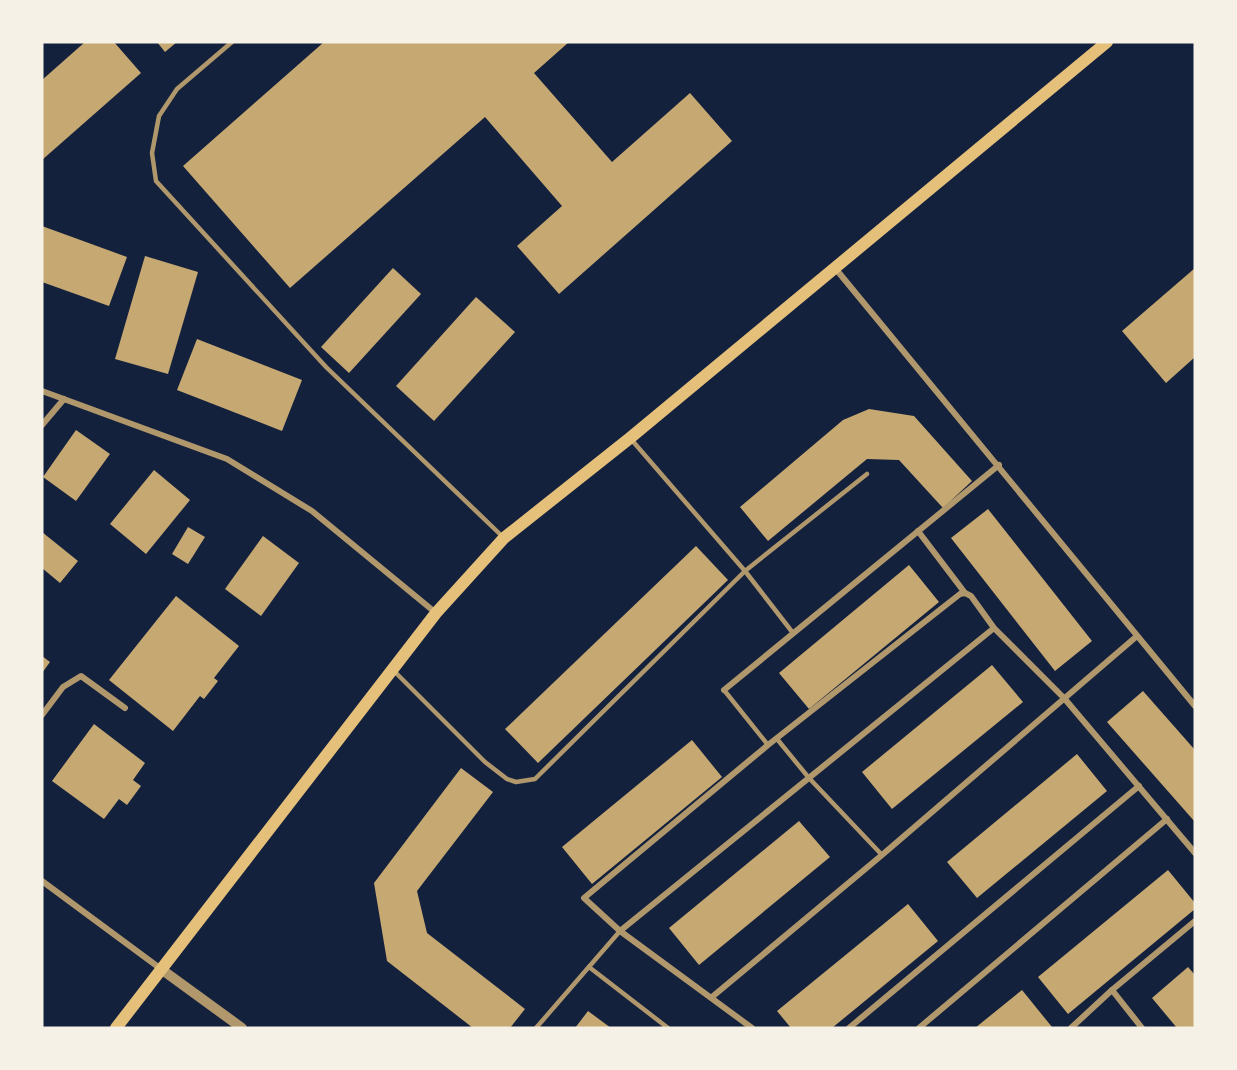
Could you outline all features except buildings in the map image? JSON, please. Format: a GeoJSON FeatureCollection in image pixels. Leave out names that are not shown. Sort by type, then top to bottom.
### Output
{"type":"FeatureCollection","features":[{"type":"Feature","properties":{"kind":"main road"},"geometry":{"type":"LineString","coordinates":[[116,1028],[436,613],[504,538],[630,438],[1107,42]]}},
{"type":"Feature","properties":{"kind":"street"},"geometry":{"type":"LineString","coordinates":[[835,268],[1195,706]]}},
{"type":"Feature","properties":{"kind":"street"},"geometry":{"type":"LineString","coordinates":[[42,391],[227,459],[312,511],[436,613]]}},
{"type":"Feature","properties":{"kind":"street"},"geometry":{"type":"LineString","coordinates":[[42,425],[64,399]]}},
{"type":"Feature","properties":{"kind":"street"},"geometry":{"type":"LineString","coordinates":[[724,690],[999,465]]}},
{"type":"Feature","properties":{"kind":"street"},"geometry":{"type":"LineString","coordinates":[[918,531],[994,628],[1064,699],[1195,853]]}},
{"type":"Feature","properties":{"kind":"street"},"geometry":{"type":"LineString","coordinates":[[752,1028],[620,931],[584,898],[768,745],[960,594],[965,593]]}},
{"type":"Feature","properties":{"kind":"street"},"geometry":{"type":"LineString","coordinates":[[620,931],[994,628]]}},
{"type":"Feature","properties":{"kind":"street"},"geometry":{"type":"LineString","coordinates":[[712,997],[882,855],[1137,636]]}},
{"type":"Feature","properties":{"kind":"street"},"geometry":{"type":"LineString","coordinates":[[42,715],[63,687],[81,676],[125,708]]}},
{"type":"Feature","properties":{"kind":"street"},"geometry":{"type":"LineString","coordinates":[[849,1028],[1139,786]]}},
{"type":"Feature","properties":{"kind":"street"},"geometry":{"type":"LineString","coordinates":[[919,1028],[1167,819]]}},
{"type":"Feature","properties":{"kind":"street"},"geometry":{"type":"LineString","coordinates":[[42,881],[242,1028]]}},
{"type":"Feature","properties":{"kind":"street"},"geometry":{"type":"LineString","coordinates":[[1071,1028],[1112,990],[1195,921]]}},
{"type":"Feature","properties":{"kind":"street"},"geometry":{"type":"LineString","coordinates":[[1112,990],[1142,1028]]}},
{"type":"Feature","properties":{"kind":"lane"},"geometry":{"type":"LineString","coordinates":[[232,42],[177,89],[159,116],[152,153],[156,181],[326,367],[504,538]]}},
{"type":"Feature","properties":{"kind":"lane"},"geometry":{"type":"LineString","coordinates":[[630,438],[745,571],[793,633]]}},
{"type":"Feature","properties":{"kind":"lane"},"geometry":{"type":"LineString","coordinates":[[392,669],[485,762],[507,779],[516,783],[535,779],[745,571],[867,474]]}},
{"type":"Feature","properties":{"kind":"lane"},"geometry":{"type":"LineString","coordinates":[[724,690],[768,745]]}},
{"type":"Feature","properties":{"kind":"lane"},"geometry":{"type":"LineString","coordinates":[[777,739],[809,778],[882,855]]}},
{"type":"Feature","properties":{"kind":"lane"},"geometry":{"type":"LineString","coordinates":[[536,1028],[620,931]]}},
{"type":"Feature","properties":{"kind":"lane"},"geometry":{"type":"LineString","coordinates":[[589,967],[668,1028]]}}]}
